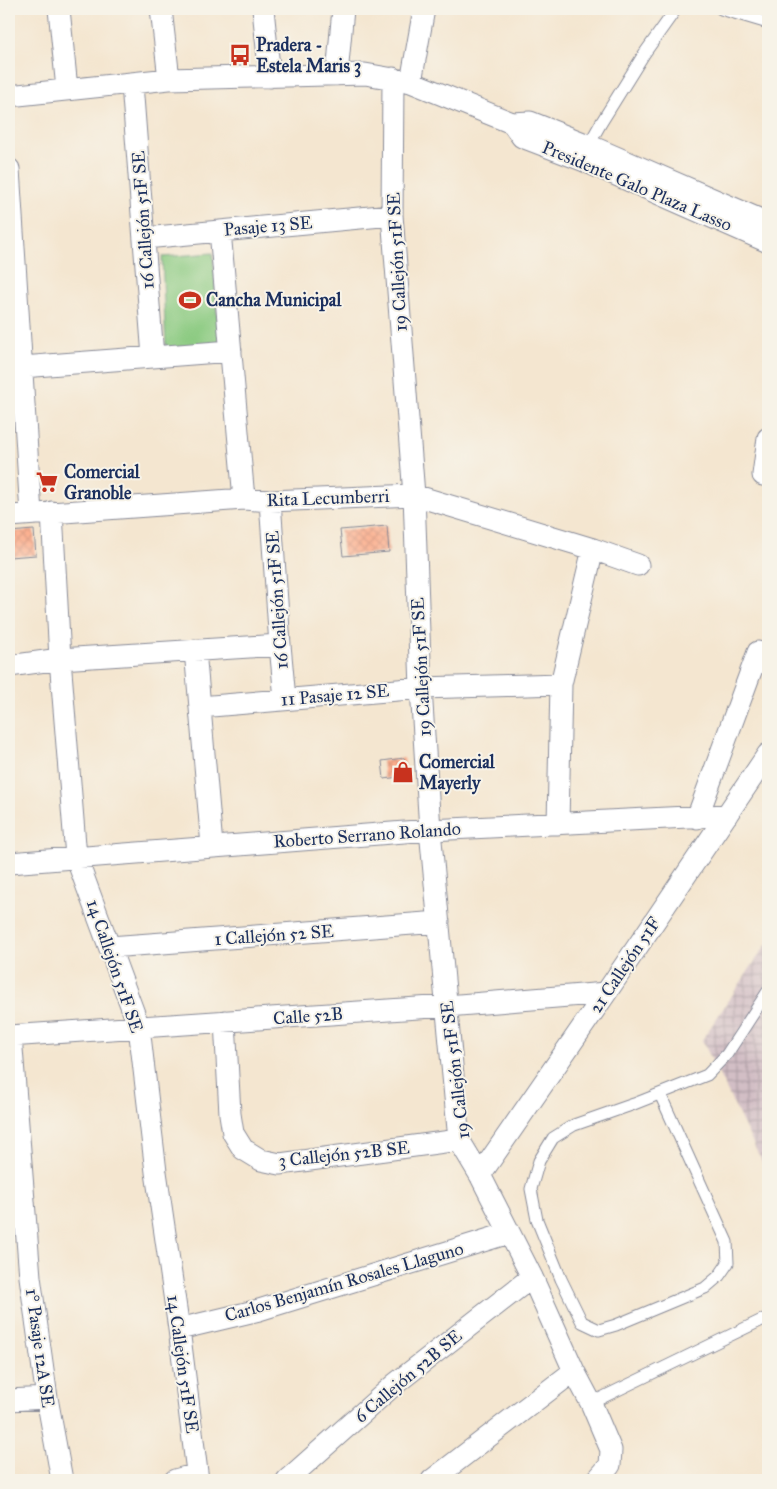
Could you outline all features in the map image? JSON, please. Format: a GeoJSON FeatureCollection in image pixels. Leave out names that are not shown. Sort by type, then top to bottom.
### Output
{"type":"FeatureCollection","features":[{"type":"Feature","properties":{"kind":"street"},"geometry":{"type":"LineString","coordinates":[[60,9],[66,89]]}},
{"type":"Feature","properties":{"kind":"street"},"geometry":{"type":"LineString","coordinates":[[161,9],[169,79]]}},
{"type":"Feature","properties":{"kind":"street"},"geometry":{"type":"LineString","coordinates":[[262,9],[270,76]]}},
{"type":"Feature","properties":{"kind":"street"},"geometry":{"type":"LineString","coordinates":[[337,75],[343,9]]}},
{"type":"Feature","properties":{"kind":"street","name":"19 Callejón 51F SE"},"geometry":{"type":"LineString","coordinates":[[424,9],[402,80],[392,215],[414,495],[421,688],[430,830],[459,1140],[480,1175],[532,1277],[574,1371],[592,1403],[610,1450],[604,1472]]}},
{"type":"Feature","properties":{"kind":"street","name":"Presidente Galo Plaza Lasso"},"geometry":{"type":"LineString","coordinates":[[9,96],[169,79],[365,74],[402,80],[512,123],[522,137],[585,152],[768,223]]}},
{"type":"Feature","properties":{"kind":"street","name":"16 Callejón 51F SE"},"geometry":{"type":"LineString","coordinates":[[132,84],[152,357]]}},
{"type":"Feature","properties":{"kind":"street","name":"Presidente Galo Plaza Lasso"},"geometry":{"type":"LineString","coordinates":[[585,152],[768,242]]}},
{"type":"Feature","properties":{"kind":"street"},"geometry":{"type":"LineString","coordinates":[[9,169],[11,247],[22,367],[31,514]]}},
{"type":"Feature","properties":{"kind":"street","name":"Pasaje 13 SE"},"geometry":{"type":"LineString","coordinates":[[144,238],[392,215]]}},
{"type":"Feature","properties":{"kind":"street"},"geometry":{"type":"LineString","coordinates":[[220,231],[244,499]]}},
{"type":"Feature","properties":{"kind":"street"},"geometry":{"type":"LineString","coordinates":[[22,367],[231,351]]}},
{"type":"Feature","properties":{"kind":"street"},"geometry":{"type":"LineString","coordinates":[[763,475],[768,438]]}},
{"type":"Feature","properties":{"kind":"street","name":"Rita Lecumberri"},"geometry":{"type":"LineString","coordinates":[[9,516],[244,499],[270,502],[414,495],[593,549],[638,565]]}},
{"type":"Feature","properties":{"kind":"street","name":"16 Callejón 51F SE"},"geometry":{"type":"LineString","coordinates":[[270,502],[285,699]]}},
{"type":"Feature","properties":{"kind":"street","name":"14 Callejón 51F SE"},"geometry":{"type":"LineString","coordinates":[[52,512],[60,659],[76,857],[139,1027],[156,1172],[198,1477]]}},
{"type":"Feature","properties":{"kind":"street"},"geometry":{"type":"LineString","coordinates":[[558,824],[560,684],[593,549]]}},
{"type":"Feature","properties":{"kind":"street"},"geometry":{"type":"LineString","coordinates":[[9,666],[60,659],[280,644]]}},
{"type":"Feature","properties":{"kind":"street"},"geometry":{"type":"LineString","coordinates":[[195,650],[212,846]]}},
{"type":"Feature","properties":{"kind":"street"},"geometry":{"type":"LineString","coordinates":[[697,818],[758,652]]}},
{"type":"Feature","properties":{"kind":"street","name":"11 Pasaje 12 SE"},"geometry":{"type":"LineString","coordinates":[[200,707],[421,688],[560,684]]}},
{"type":"Feature","properties":{"kind":"street","name":"21 Callejón 51F"},"geometry":{"type":"LineString","coordinates":[[480,1175],[768,754]]}},
{"type":"Feature","properties":{"kind":"street","name":"Roberto Serrano Rolando"},"geometry":{"type":"LineString","coordinates":[[9,863],[430,830],[697,818],[726,815]]}},
{"type":"Feature","properties":{"kind":"street","name":"1 Callejón 52 SE"},"geometry":{"type":"LineString","coordinates":[[110,947],[439,922]]}},
{"type":"Feature","properties":{"kind":"street","name":"Calle 52B"},"geometry":{"type":"LineString","coordinates":[[10,1036],[447,1006],[606,993]]}},
{"type":"Feature","properties":{"kind":"street","name":"3 Callejón 52B SE"},"geometry":{"type":"LineString","coordinates":[[225,1021],[230,1114],[233,1133],[243,1149],[261,1160],[280,1164],[459,1140]]}},
{"type":"Feature","properties":{"kind":"street","name":"1° Pasaje 12A SE"},"geometry":{"type":"LineString","coordinates":[[10,1036],[30,1277],[46,1398],[62,1480]]}},
{"type":"Feature","properties":{"kind":"street","name":"Carlos Benjamín Rosales Llaguno"},"geometry":{"type":"LineString","coordinates":[[179,1329],[259,1310],[509,1233]]}},
{"type":"Feature","properties":{"kind":"street","name":"6 Callejón 52B SE"},"geometry":{"type":"LineString","coordinates":[[287,1480],[395,1384],[532,1277]]}},
{"type":"Feature","properties":{"kind":"street"},"geometry":{"type":"LineString","coordinates":[[432,1480],[574,1371]]}},
{"type":"Feature","properties":{"kind":"street"},"geometry":{"type":"LineString","coordinates":[[9,1400],[46,1398]]}},
{"type":"Feature","properties":{"kind":"street"},"geometry":{"type":"LineString","coordinates":[[175,1480],[198,1477]]}},
{"type":"Feature","properties":{"kind":"lane"},"geometry":{"type":"LineString","coordinates":[[585,152],[644,54],[676,9]]}},
{"type":"Feature","properties":{"kind":"lane"},"geometry":{"type":"LineString","coordinates":[[721,9],[768,24]]}},
{"type":"Feature","properties":{"kind":"lane"},"geometry":{"type":"LineString","coordinates":[[660,1094],[727,1242],[728,1263],[719,1276],[704,1288],[616,1325],[598,1330],[582,1322],[561,1279],[537,1220],[531,1189],[539,1161],[553,1138],[574,1125],[708,1075],[727,1054],[768,991]]}},
{"type":"Feature","properties":{"kind":"lane"},"geometry":{"type":"LineString","coordinates":[[592,1403],[768,1317]]}},
{"type":"Feature","properties":{"kind":"shaded area"},"geometry":{"type":"Polygon","coordinates":[[[768,942],[768,1174],[702,1040],[768,942]]]}},
{"type":"Feature","properties":{"kind":"green space","name":"Cancha Municipal"},"geometry":{"type":"Polygon","coordinates":[[[213,253],[219,343],[166,349],[162,257],[213,253]]]}},
{"type":"Feature","properties":{"kind":"building"},"geometry":{"type":"Polygon","coordinates":[[[387,526],[389,552],[343,556],[340,530],[387,526]]]}},
{"type":"Feature","properties":{"kind":"building"},"geometry":{"type":"Polygon","coordinates":[[[34,530],[36,555],[9,557],[9,532],[34,530]]]}},
{"type":"Feature","properties":{"kind":"building"},"geometry":{"type":"Polygon","coordinates":[[[404,758],[407,776],[384,779],[382,761],[404,758]]]}},
{"type":"Feature","properties":{"kind":"place","name":"Pradera - Estela Maris 3"},"geometry":{"type":"Point","coordinates":[240,55]}},
{"type":"Feature","properties":{"kind":"place","name":"Cancha Municipal"},"geometry":{"type":"Point","coordinates":[190,300]}},
{"type":"Feature","properties":{"kind":"place","name":"Comercial Granoble"},"geometry":{"type":"Point","coordinates":[47,482]}},
{"type":"Feature","properties":{"kind":"place","name":"Comercial Mayerly"},"geometry":{"type":"Point","coordinates":[403,772]}}]}
